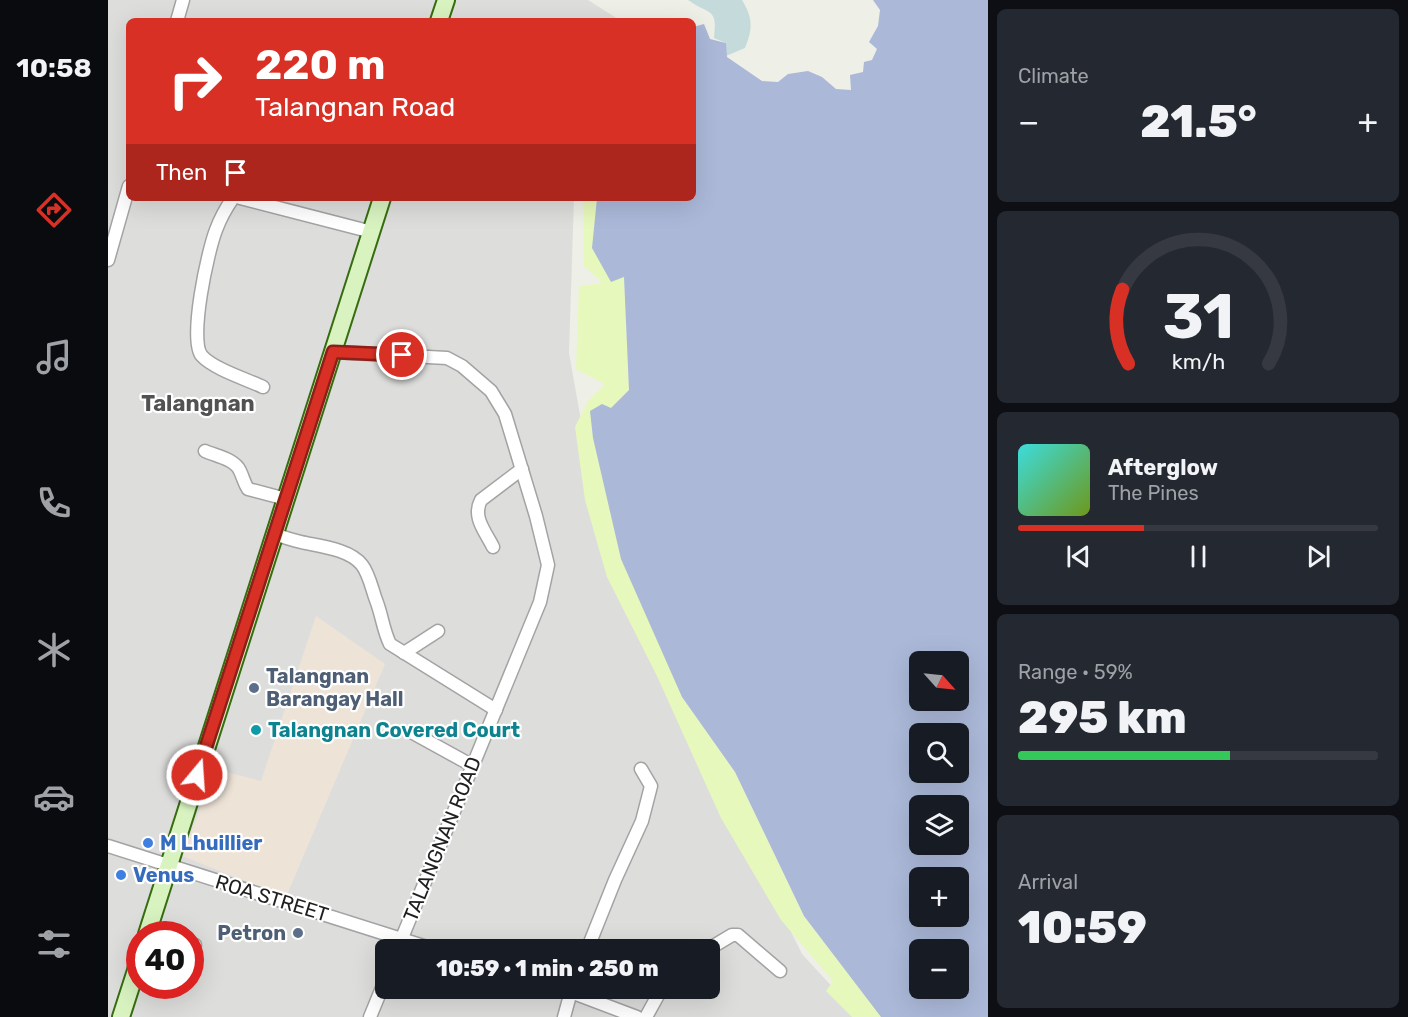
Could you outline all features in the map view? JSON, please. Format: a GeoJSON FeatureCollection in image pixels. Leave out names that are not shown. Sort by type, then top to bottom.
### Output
{"type":"FeatureCollection","features":[{"type":"Feature","properties":{"kind":"street"},"geometry":{"type":"LineString","coordinates":[[178,18],[183,0]]}},
{"type":"Feature","properties":{"kind":"street"},"geometry":{"type":"LineString","coordinates":[[440,18],[446,0]]}},
{"type":"Feature","properties":{"kind":"street"},"geometry":{"type":"LineString","coordinates":[[108,260],[111,235],[126,194]]}},
{"type":"Feature","properties":{"kind":"street"},"geometry":{"type":"LineString","coordinates":[[231,201],[215,231],[206,267],[196,330],[197,348],[202,356],[215,365],[263,387]]}},
{"type":"Feature","properties":{"kind":"street"},"geometry":{"type":"LineString","coordinates":[[252,201],[372,232]]}},
{"type":"Feature","properties":{"kind":"street"},"geometry":{"type":"LineString","coordinates":[[156,921],[168,865],[381,201]]}},
{"type":"Feature","properties":{"kind":"street","name":"TALANGNAN ROAD"},"geometry":{"type":"LineString","coordinates":[[333,352],[447,358],[462,366],[491,391],[505,414],[548,565],[540,602],[401,939]]}},
{"type":"Feature","properties":{"kind":"street"},"geometry":{"type":"LineString","coordinates":[[206,451],[233,463],[240,470],[248,489],[286,499]]}},
{"type":"Feature","properties":{"kind":"street"},"geometry":{"type":"LineString","coordinates":[[493,547],[476,515],[478,506],[481,500],[522,469]]}},
{"type":"Feature","properties":{"kind":"street"},"geometry":{"type":"LineString","coordinates":[[274,534],[300,542],[325,545],[357,560],[364,567],[383,616],[384,634],[390,644],[496,710]]}},
{"type":"Feature","properties":{"kind":"street"},"geometry":{"type":"LineString","coordinates":[[404,652],[438,631]]}},
{"type":"Feature","properties":{"kind":"street"},"geometry":{"type":"LineString","coordinates":[[413,733],[473,766]]}},
{"type":"Feature","properties":{"kind":"street"},"geometry":{"type":"LineString","coordinates":[[591,939],[642,821],[651,786],[641,769]]}},
{"type":"Feature","properties":{"kind":"street","name":"ROA STREET"},"geometry":{"type":"LineString","coordinates":[[108,846],[384,939]]}},
{"type":"Feature","properties":{"kind":"street"},"geometry":{"type":"LineString","coordinates":[[720,942],[732,935],[738,935],[780,972]]}},
{"type":"Feature","properties":{"kind":"street"},"geometry":{"type":"LineString","coordinates":[[122,1017],[127,999]]}},
{"type":"Feature","properties":{"kind":"street"},"geometry":{"type":"LineString","coordinates":[[370,1017],[377,999]]}},
{"type":"Feature","properties":{"kind":"street"},"geometry":{"type":"LineString","coordinates":[[564,1017],[567,999]]}},
{"type":"Feature","properties":{"kind":"street"},"geometry":{"type":"LineString","coordinates":[[591,999],[637,1017]]}},
{"type":"Feature","properties":{"kind":"street"},"geometry":{"type":"LineString","coordinates":[[646,1017],[656,999]]}},
{"type":"Feature","properties":{"kind":"shaded area"},"geometry":{"type":"Polygon","coordinates":[[[108,0],[588,0],[616,18],[126,18],[126,201],[574,201],[569,353],[605,555],[802,954],[860,1017],[108,1017],[108,0]]]}},
{"type":"Feature","properties":{"kind":"shaded area"},"geometry":{"type":"Polygon","coordinates":[[[688,0],[742,0],[751,24],[745,48],[726,56],[726,43],[714,38],[713,16],[707,10],[688,0]]]}},
{"type":"Feature","properties":{"kind":"shaded area"},"geometry":{"type":"Polygon","coordinates":[[[316,616],[385,664],[286,897],[182,856],[215,769],[261,781],[316,616]]]}},
{"type":"Feature","properties":{"kind":"sand"},"geometry":{"type":"Polygon","coordinates":[[[583,201],[597,201],[593,248],[624,277],[629,390],[611,409],[682,697],[735,772],[804,916],[881,1017],[852,1017],[826,991],[833,981],[781,920],[721,818],[657,676],[607,577],[585,500],[575,427],[588,401],[605,384],[576,369],[579,286],[603,283],[584,266],[583,201]]]}},
{"type":"Feature","properties":{"kind":"water"},"geometry":{"type":"Polygon","coordinates":[[[873,0],[988,0],[988,1017],[881,1017],[804,916],[735,772],[682,697],[621,559],[593,438],[590,411],[602,404],[611,408],[629,390],[624,277],[611,282],[592,248],[597,201],[696,201],[696,26],[704,24],[710,39],[726,43],[727,57],[762,81],[778,82],[788,74],[808,71],[822,77],[836,89],[851,90],[850,75],[863,72],[864,62],[872,60],[877,49],[869,42],[878,26],[880,10],[873,0]]]}},
{"type":"Feature","properties":{"kind":"place","name":"Talangnan Barangay Hall"},"geometry":{"type":"Point","coordinates":[254,688]}},
{"type":"Feature","properties":{"kind":"place","name":"Talangnan Covered Court"},"geometry":{"type":"Point","coordinates":[256,730]}},
{"type":"Feature","properties":{"kind":"place","name":"M Lhuillier"},"geometry":{"type":"Point","coordinates":[148,843]}},
{"type":"Feature","properties":{"kind":"place","name":"Venus"},"geometry":{"type":"Point","coordinates":[121,875]}},
{"type":"Feature","properties":{"kind":"place","name":"Petron"},"geometry":{"type":"Point","coordinates":[298,933]}},
{"type":"Feature","properties":{"kind":"district","name":"Talangnan"},"geometry":{"type":"Point","coordinates":[198,403]}},
{"type":"Feature","properties":{"kind":"route"},"geometry":{"type":"LineString","coordinates":[[197,775],[333,352],[402,355]]}}]}
